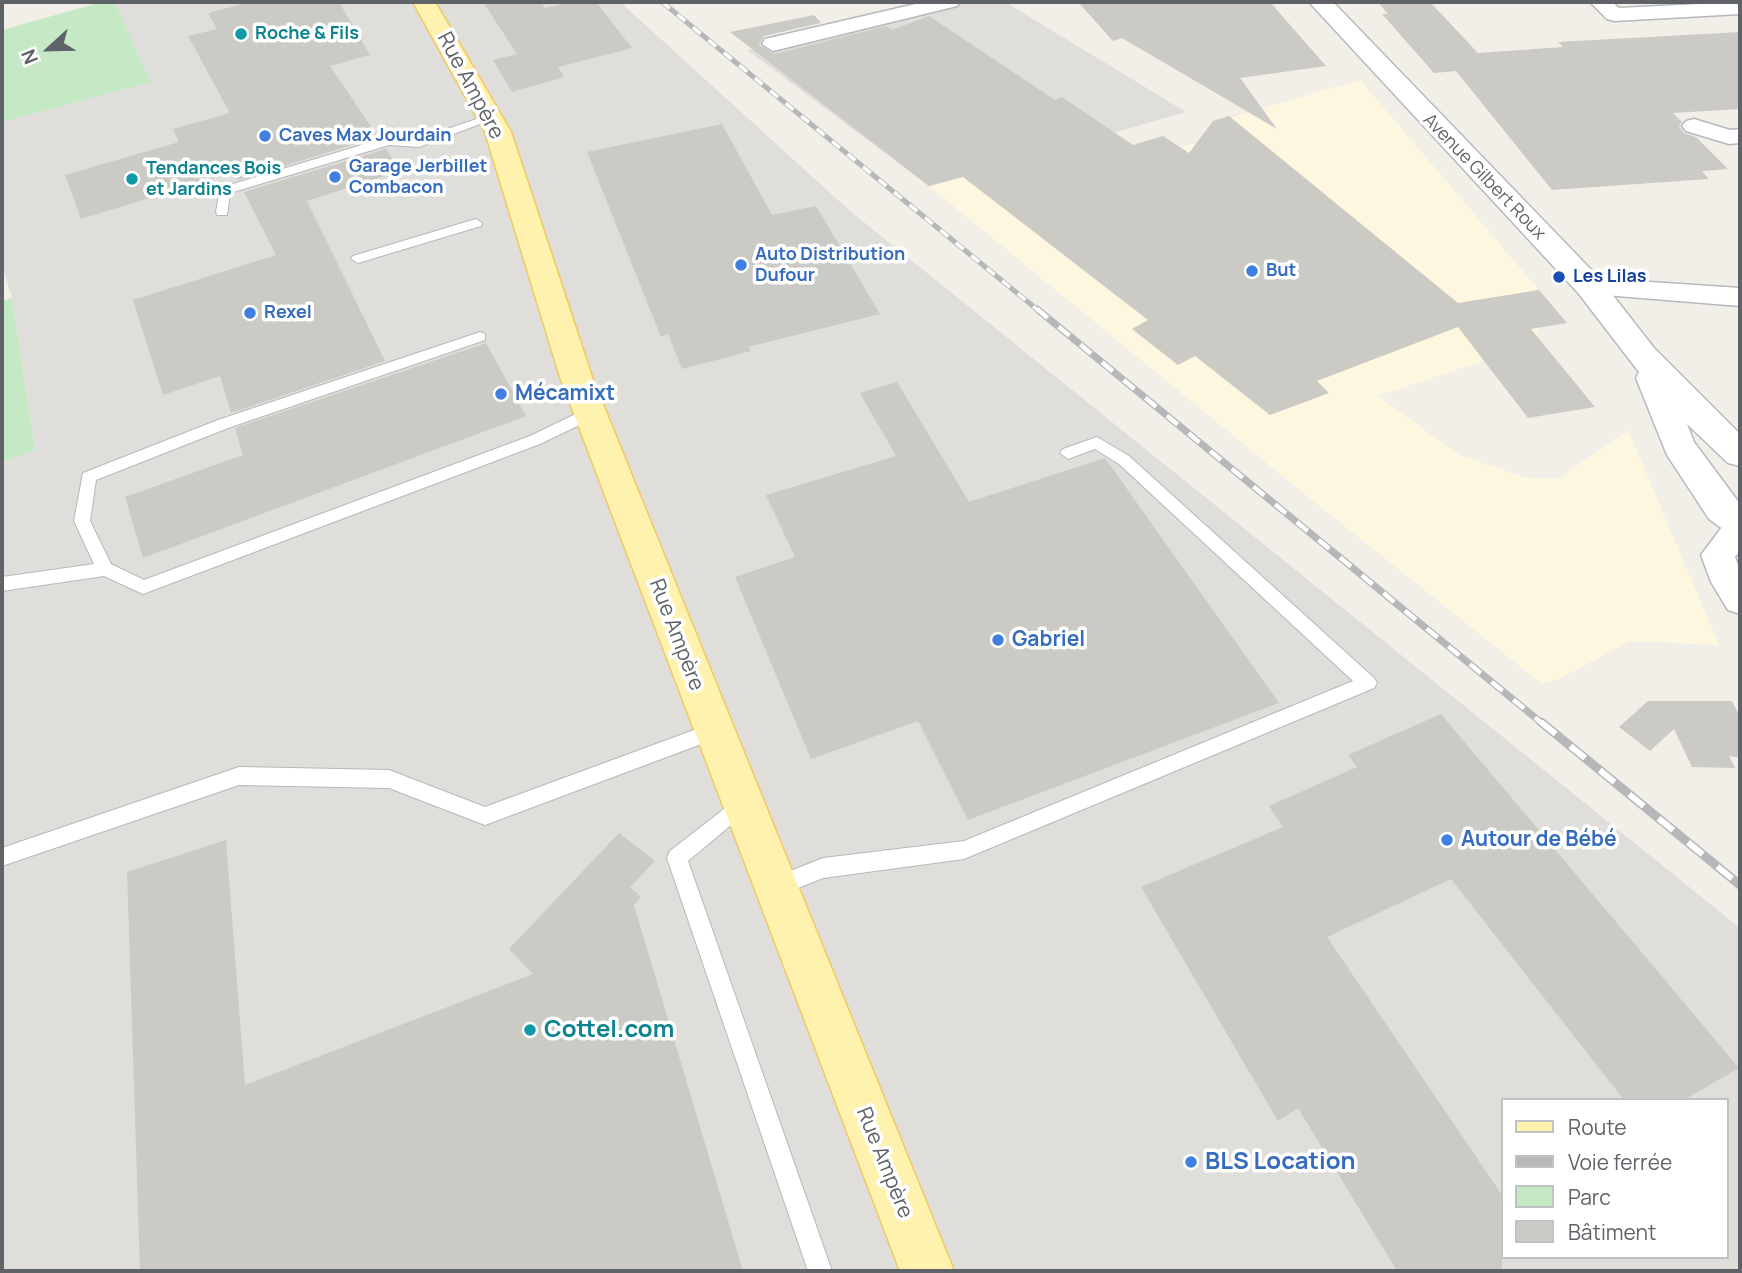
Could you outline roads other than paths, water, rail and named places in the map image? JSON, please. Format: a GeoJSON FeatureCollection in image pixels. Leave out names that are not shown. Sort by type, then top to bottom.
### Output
{"type":"FeatureCollection","features":[{"type":"Feature","properties":{"kind":"main road","name":"Rue Ampère"},"geometry":{"type":"LineString","coordinates":[[424,2],[498,132],[590,413],[927,1271]]}},
{"type":"Feature","properties":{"kind":"main road","name":"Avenue Gilbert Roux"},"geometry":{"type":"LineString","coordinates":[[1320,2],[1395,85],[1590,287],[1643,356],[1698,415],[1740,454]]}},
{"type":"Feature","properties":{"kind":"main road","name":"Avenue Gilbert Roux"},"geometry":{"type":"LineString","coordinates":[[1643,356],[1679,446],[1730,530]]}},
{"type":"Feature","properties":{"kind":"street"},"geometry":{"type":"LineString","coordinates":[[773,44],[950,2]]}},
{"type":"Feature","properties":{"kind":"street"},"geometry":{"type":"LineString","coordinates":[[1600,2],[1614,15],[1740,8]]}},
{"type":"Feature","properties":{"kind":"street"},"geometry":{"type":"LineString","coordinates":[[1693,126],[1729,137],[1740,136]]}},
{"type":"Feature","properties":{"kind":"street"},"geometry":{"type":"LineString","coordinates":[[1590,287],[1740,297]]}},
{"type":"Feature","properties":{"kind":"street"},"geometry":{"type":"LineString","coordinates":[[1730,530],[1728,582],[1740,600]]}},
{"type":"Feature","properties":{"kind":"lane"},"geometry":{"type":"LineString","coordinates":[[222,212],[224,191],[388,141],[415,144],[490,118]]}},
{"type":"Feature","properties":{"kind":"lane"},"geometry":{"type":"LineString","coordinates":[[358,259],[476,223]]}},
{"type":"Feature","properties":{"kind":"lane"},"geometry":{"type":"LineString","coordinates":[[104,569],[82,521],[89,477],[223,424],[480,337]]}},
{"type":"Feature","properties":{"kind":"lane"},"geometry":{"type":"LineString","coordinates":[[2,584],[104,569],[143,587],[535,440],[590,413]]}},
{"type":"Feature","properties":{"kind":"lane"},"geometry":{"type":"LineString","coordinates":[[775,887],[823,868],[964,850],[1368,683],[1124,460],[1097,443],[1068,453]]}},
{"type":"Feature","properties":{"kind":"lane"},"geometry":{"type":"LineString","coordinates":[[2,857],[239,776],[389,779],[485,816],[713,731]]}},
{"type":"Feature","properties":{"kind":"lane"},"geometry":{"type":"LineString","coordinates":[[742,804],[677,858],[820,1271]]}},
{"type":"Feature","properties":{"kind":"railway"},"geometry":{"type":"LineString","coordinates":[[662,2],[1039,311]]}},
{"type":"Feature","properties":{"kind":"railway"},"geometry":{"type":"LineString","coordinates":[[1037,309],[1543,724]]}},
{"type":"Feature","properties":{"kind":"railway"},"geometry":{"type":"LineString","coordinates":[[1541,722],[1740,885]]}},
{"type":"Feature","properties":{"kind":"place","name":"Roche & Fils"},"geometry":{"type":"Point","coordinates":[241,34]}},
{"type":"Feature","properties":{"kind":"place","name":"Caves Max Jourdain"},"geometry":{"type":"Point","coordinates":[265,136]}},
{"type":"Feature","properties":{"kind":"place","name":"Garage Jerbillet Combacon"},"geometry":{"type":"Point","coordinates":[335,177]}},
{"type":"Feature","properties":{"kind":"place","name":"Tendances Bois et Jardins"},"geometry":{"type":"Point","coordinates":[132,179]}},
{"type":"Feature","properties":{"kind":"place","name":"Auto Distribution Dufour"},"geometry":{"type":"Point","coordinates":[741,265]}},
{"type":"Feature","properties":{"kind":"place","name":"But"},"geometry":{"type":"Point","coordinates":[1252,271]}},
{"type":"Feature","properties":{"kind":"place","name":"Les Lilas"},"geometry":{"type":"Point","coordinates":[1559,277]}},
{"type":"Feature","properties":{"kind":"place","name":"Rexel"},"geometry":{"type":"Point","coordinates":[250,313]}},
{"type":"Feature","properties":{"kind":"place","name":"Mécamixt"},"geometry":{"type":"Point","coordinates":[501,394]}},
{"type":"Feature","properties":{"kind":"place","name":"Gabriel"},"geometry":{"type":"Point","coordinates":[998,640]}},
{"type":"Feature","properties":{"kind":"place","name":"Autour de Bébé"},"geometry":{"type":"Point","coordinates":[1447,840]}},
{"type":"Feature","properties":{"kind":"place","name":"Cottel.com"},"geometry":{"type":"Point","coordinates":[530,1030]}},
{"type":"Feature","properties":{"kind":"place","name":"BLS Location"},"geometry":{"type":"Point","coordinates":[1191,1162]}}]}
